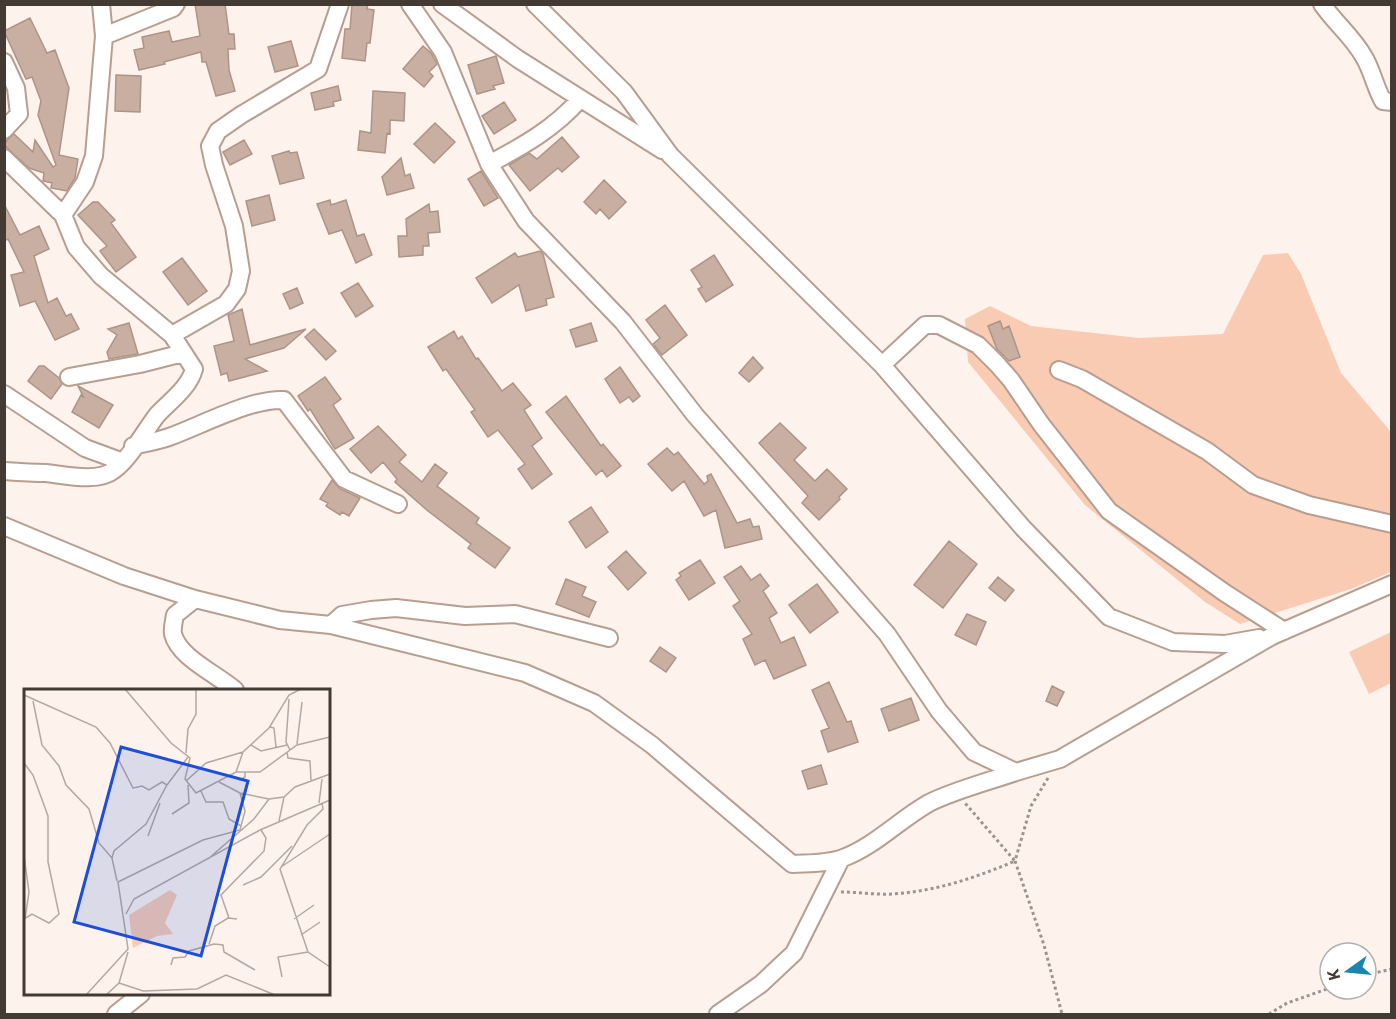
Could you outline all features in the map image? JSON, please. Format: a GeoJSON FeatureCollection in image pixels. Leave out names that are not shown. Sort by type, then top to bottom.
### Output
{"type":"FeatureCollection","features":[{"type":"Feature","properties":{"kind":"street"},"geometry":{"type":"LineString","coordinates":[[63,215],[85,182],[94,156],[104,36],[101,4]]}},
{"type":"Feature","properties":{"kind":"street"},"geometry":{"type":"LineString","coordinates":[[104,36],[173,8],[176,4]]}},
{"type":"Feature","properties":{"kind":"street"},"geometry":{"type":"LineString","coordinates":[[172,335],[226,304],[237,289],[241,271],[234,226],[210,146],[218,131],[318,69],[340,4]]}},
{"type":"Feature","properties":{"kind":"street"},"geometry":{"type":"LineString","coordinates":[[410,4],[443,52],[489,164],[526,221],[623,322],[694,415],[887,634],[939,711],[974,752],[1016,772]]}},
{"type":"Feature","properties":{"kind":"street"},"geometry":{"type":"LineString","coordinates":[[442,4],[518,59],[670,155]]}},
{"type":"Feature","properties":{"kind":"street"},"geometry":{"type":"LineString","coordinates":[[535,4],[624,92],[670,155],[882,365],[1023,528],[1109,617],[1173,642],[1225,644],[1278,633]]}},
{"type":"Feature","properties":{"kind":"street"},"geometry":{"type":"LineString","coordinates":[[1322,4],[1348,33],[1365,58],[1383,101],[1392,102]]}},
{"type":"Feature","properties":{"kind":"street"},"geometry":{"type":"LineString","coordinates":[[4,62],[16,88],[19,105],[19,114],[4,130]]}},
{"type":"Feature","properties":{"kind":"street"},"geometry":{"type":"LineString","coordinates":[[489,164],[535,139],[568,113],[580,99]]}},
{"type":"Feature","properties":{"kind":"street"},"geometry":{"type":"LineString","coordinates":[[4,158],[63,215],[76,247],[100,276],[172,335],[194,369],[191,380],[168,403],[123,462],[112,472],[82,478],[4,471]]}},
{"type":"Feature","properties":{"kind":"street"},"geometry":{"type":"LineString","coordinates":[[882,365],[925,325],[939,325],[978,345],[1011,380],[1041,424],[1109,511],[1278,633]]}},
{"type":"Feature","properties":{"kind":"street"},"geometry":{"type":"LineString","coordinates":[[69,377],[140,364],[183,353]]}},
{"type":"Feature","properties":{"kind":"street"},"geometry":{"type":"LineString","coordinates":[[1059,370],[1082,379],[1207,451],[1253,485],[1309,505],[1392,524]]}},
{"type":"Feature","properties":{"kind":"street"},"geometry":{"type":"LineString","coordinates":[[4,394],[85,448],[123,462]]}},
{"type":"Feature","properties":{"kind":"street"},"geometry":{"type":"LineString","coordinates":[[133,446],[169,438],[241,409],[275,400],[284,400],[344,479],[398,504]]}},
{"type":"Feature","properties":{"kind":"street"},"geometry":{"type":"LineString","coordinates":[[4,526],[124,576],[195,598],[280,620],[331,625],[525,674],[594,704],[652,745],[792,864],[841,859],[879,838],[903,819],[931,802],[1060,759],[1278,633],[1392,584]]}},
{"type":"Feature","properties":{"kind":"street"},"geometry":{"type":"LineString","coordinates":[[195,598],[174,615],[172,631],[176,644],[234,689]]}},
{"type":"Feature","properties":{"kind":"street"},"geometry":{"type":"LineString","coordinates":[[331,625],[342,615],[396,608],[465,616],[515,614],[609,638]]}},
{"type":"Feature","properties":{"kind":"street"},"geometry":{"type":"LineString","coordinates":[[718,1014],[761,984],[794,953],[841,859]]}},
{"type":"Feature","properties":{"kind":"street"},"geometry":{"type":"LineString","coordinates":[[117,1014],[139,995]]}},
{"type":"Feature","properties":{"kind":"path"},"geometry":{"type":"LineString","coordinates":[[1014,861],[1031,806],[1060,759]]}},
{"type":"Feature","properties":{"kind":"path"},"geometry":{"type":"LineString","coordinates":[[956,793],[1014,861],[1044,945],[1062,1014]]}},
{"type":"Feature","properties":{"kind":"path"},"geometry":{"type":"LineString","coordinates":[[825,892],[890,894],[926,890],[961,883],[1014,861]]}},
{"type":"Feature","properties":{"kind":"path"},"geometry":{"type":"LineString","coordinates":[[1269,1014],[1287,1003],[1318,992]]}},
{"type":"Feature","properties":{"kind":"shaded area"},"geometry":{"type":"Polygon","coordinates":[[[1288,253],[1301,274],[1341,373],[1391,432],[1391,572],[1351,589],[1240,624],[1205,602],[1085,505],[968,362],[965,319],[990,306],[1031,326],[1139,338],[1223,334],[1263,255],[1288,253]]]}},
{"type":"Feature","properties":{"kind":"shaded area"},"geometry":{"type":"Polygon","coordinates":[[[1391,632],[1391,683],[1369,694],[1349,652],[1391,632]]]}},
{"type":"Feature","properties":{"kind":"building"},"geometry":{"type":"Polygon","coordinates":[[[195,4],[225,4],[229,34],[234,34],[235,49],[228,49],[229,70],[235,91],[216,96],[206,62],[202,62],[201,52],[139,70],[134,50],[144,48],[142,37],[169,31],[172,42],[200,36],[195,4]]]}},
{"type":"Feature","properties":{"kind":"building"},"geometry":{"type":"Polygon","coordinates":[[[352,4],[368,4],[367,9],[374,10],[365,61],[342,58],[345,29],[350,29],[352,4]]]}},
{"type":"Feature","properties":{"kind":"building"},"geometry":{"type":"Polygon","coordinates":[[[30,18],[47,53],[55,50],[69,88],[59,155],[78,159],[75,178],[67,191],[51,188],[52,183],[43,181],[44,173],[29,168],[4,145],[14,134],[33,152],[35,140],[53,167],[56,165],[38,115],[41,101],[32,77],[26,79],[4,31],[30,18]]]}},
{"type":"Feature","properties":{"kind":"building"},"geometry":{"type":"Polygon","coordinates":[[[291,41],[298,66],[275,72],[268,47],[291,41]]]}},
{"type":"Feature","properties":{"kind":"building"},"geometry":{"type":"Polygon","coordinates":[[[423,46],[431,53],[437,64],[429,72],[433,76],[424,87],[403,69],[423,46]]]}},
{"type":"Feature","properties":{"kind":"building"},"geometry":{"type":"Polygon","coordinates":[[[496,56],[504,83],[493,86],[495,89],[477,94],[468,65],[496,56]]]}},
{"type":"Feature","properties":{"kind":"building"},"geometry":{"type":"Polygon","coordinates":[[[116,75],[141,76],[140,112],[115,111],[116,75]]]}},
{"type":"Feature","properties":{"kind":"building"},"geometry":{"type":"Polygon","coordinates":[[[338,86],[341,100],[333,102],[334,106],[315,110],[311,93],[338,86]]]}},
{"type":"Feature","properties":{"kind":"building"},"geometry":{"type":"Polygon","coordinates":[[[373,91],[405,93],[404,121],[390,120],[390,134],[387,133],[385,153],[358,150],[360,131],[371,133],[373,91]]]}},
{"type":"Feature","properties":{"kind":"building"},"geometry":{"type":"Polygon","coordinates":[[[504,102],[516,120],[494,134],[482,116],[504,102]]]}},
{"type":"Feature","properties":{"kind":"building"},"geometry":{"type":"Polygon","coordinates":[[[435,123],[455,142],[434,163],[414,144],[435,123]]]}},
{"type":"Feature","properties":{"kind":"building"},"geometry":{"type":"Polygon","coordinates":[[[562,137],[579,157],[562,172],[558,168],[530,191],[509,165],[529,153],[537,159],[562,137]]]}},
{"type":"Feature","properties":{"kind":"building"},"geometry":{"type":"Polygon","coordinates":[[[244,140],[252,154],[230,165],[223,152],[244,140]]]}},
{"type":"Feature","properties":{"kind":"building"},"geometry":{"type":"Polygon","coordinates":[[[289,151],[290,153],[297,152],[304,178],[280,184],[272,156],[289,151]]]}},
{"type":"Feature","properties":{"kind":"building"},"geometry":{"type":"Polygon","coordinates":[[[401,158],[405,176],[410,174],[414,188],[387,195],[382,177],[401,158]]]}},
{"type":"Feature","properties":{"kind":"building"},"geometry":{"type":"Polygon","coordinates":[[[481,171],[498,198],[484,206],[468,179],[481,171]]]}},
{"type":"Feature","properties":{"kind":"building"},"geometry":{"type":"Polygon","coordinates":[[[604,180],[626,202],[609,219],[600,209],[596,214],[584,202],[604,180]]]}},
{"type":"Feature","properties":{"kind":"building"},"geometry":{"type":"Polygon","coordinates":[[[269,195],[275,220],[252,226],[246,201],[269,195]]]}},
{"type":"Feature","properties":{"kind":"building"},"geometry":{"type":"Polygon","coordinates":[[[330,200],[331,205],[346,200],[357,236],[364,234],[372,255],[356,263],[342,230],[329,234],[317,204],[330,200]]]}},
{"type":"Feature","properties":{"kind":"building"},"geometry":{"type":"Polygon","coordinates":[[[93,202],[98,202],[115,220],[111,223],[136,257],[116,272],[100,251],[107,246],[78,215],[93,202]]]}},
{"type":"Feature","properties":{"kind":"building"},"geometry":{"type":"Polygon","coordinates":[[[4,204],[20,235],[39,226],[49,249],[34,256],[48,303],[57,298],[66,316],[71,314],[79,329],[55,340],[35,301],[20,306],[11,275],[24,272],[8,239],[4,241],[4,204]]]}},
{"type":"Feature","properties":{"kind":"building"},"geometry":{"type":"Polygon","coordinates":[[[429,204],[430,212],[438,211],[440,232],[428,233],[429,246],[423,246],[423,255],[399,257],[398,236],[407,236],[406,219],[429,204]]]}},
{"type":"Feature","properties":{"kind":"building"},"geometry":{"type":"Polygon","coordinates":[[[540,251],[543,254],[554,297],[546,299],[547,305],[526,311],[519,285],[492,303],[476,278],[515,253],[518,257],[540,251]]]}},
{"type":"Feature","properties":{"kind":"building"},"geometry":{"type":"Polygon","coordinates":[[[714,255],[733,285],[706,302],[698,289],[702,287],[691,270],[714,255]]]}},
{"type":"Feature","properties":{"kind":"building"},"geometry":{"type":"Polygon","coordinates":[[[182,258],[207,291],[188,305],[163,272],[182,258]]]}},
{"type":"Feature","properties":{"kind":"building"},"geometry":{"type":"Polygon","coordinates":[[[358,283],[373,306],[356,317],[341,293],[358,283]]]}},
{"type":"Feature","properties":{"kind":"building"},"geometry":{"type":"Polygon","coordinates":[[[297,288],[303,303],[290,309],[283,294],[297,288]]]}},
{"type":"Feature","properties":{"kind":"building"},"geometry":{"type":"Polygon","coordinates":[[[665,305],[687,335],[662,355],[653,344],[660,338],[646,320],[665,305]]]}},
{"type":"Feature","properties":{"kind":"building"},"geometry":{"type":"Polygon","coordinates":[[[242,309],[250,345],[306,329],[284,348],[245,359],[267,371],[229,381],[227,373],[221,375],[214,346],[234,341],[228,315],[242,309]]]}},
{"type":"Feature","properties":{"kind":"building"},"geometry":{"type":"Polygon","coordinates":[[[1000,321],[1003,329],[1009,326],[1020,357],[1009,361],[997,349],[988,326],[1000,321]]]}},
{"type":"Feature","properties":{"kind":"building"},"geometry":{"type":"Polygon","coordinates":[[[129,323],[138,354],[109,359],[107,352],[117,335],[108,329],[129,323]]]}},
{"type":"Feature","properties":{"kind":"building"},"geometry":{"type":"Polygon","coordinates":[[[591,323],[597,341],[576,347],[570,330],[591,323]]]}},
{"type":"Feature","properties":{"kind":"building"},"geometry":{"type":"Polygon","coordinates":[[[314,329],[336,351],[326,360],[305,337],[314,329]]]}},
{"type":"Feature","properties":{"kind":"building"},"geometry":{"type":"Polygon","coordinates":[[[454,331],[458,339],[462,336],[476,359],[478,358],[502,391],[513,383],[531,405],[524,410],[542,438],[532,446],[552,474],[532,489],[518,469],[525,464],[498,430],[488,437],[471,412],[475,410],[446,369],[443,371],[428,347],[454,331]]]}},
{"type":"Feature","properties":{"kind":"building"},"geometry":{"type":"Polygon","coordinates":[[[753,357],[763,368],[749,382],[739,373],[753,357]]]}},
{"type":"Feature","properties":{"kind":"building"},"geometry":{"type":"Polygon","coordinates":[[[39,366],[44,366],[59,378],[62,384],[51,399],[28,381],[39,366]]]}},
{"type":"Feature","properties":{"kind":"building"},"geometry":{"type":"Polygon","coordinates":[[[620,367],[640,396],[633,402],[629,397],[620,403],[605,379],[620,367]]]}},
{"type":"Feature","properties":{"kind":"building"},"geometry":{"type":"Polygon","coordinates":[[[325,377],[341,399],[333,405],[354,438],[335,449],[310,409],[308,411],[298,396],[325,377]]]}},
{"type":"Feature","properties":{"kind":"building"},"geometry":{"type":"Polygon","coordinates":[[[78,386],[113,405],[99,428],[72,412],[81,395],[84,398],[78,386]]]}},
{"type":"Feature","properties":{"kind":"building"},"geometry":{"type":"Polygon","coordinates":[[[566,396],[601,446],[603,444],[621,466],[607,477],[602,470],[596,475],[546,412],[566,396]]]}},
{"type":"Feature","properties":{"kind":"building"},"geometry":{"type":"Polygon","coordinates":[[[780,423],[806,448],[794,460],[815,481],[827,469],[847,489],[819,520],[802,503],[808,496],[759,443],[780,423]]]}},
{"type":"Feature","properties":{"kind":"building"},"geometry":{"type":"Polygon","coordinates":[[[378,426],[406,455],[399,462],[422,482],[435,464],[447,473],[437,486],[479,518],[476,523],[510,548],[495,568],[468,548],[471,544],[395,482],[397,479],[383,462],[371,473],[350,449],[378,426]]]}},
{"type":"Feature","properties":{"kind":"building"},"geometry":{"type":"Polygon","coordinates":[[[667,448],[674,455],[678,452],[704,484],[708,481],[707,476],[711,474],[737,523],[750,519],[753,527],[759,526],[762,539],[725,548],[716,510],[704,516],[684,481],[672,491],[648,464],[667,448]]]}},
{"type":"Feature","properties":{"kind":"building"},"geometry":{"type":"Polygon","coordinates":[[[332,480],[340,489],[360,498],[349,516],[342,512],[340,515],[326,506],[328,503],[320,499],[332,480]]]}},
{"type":"Feature","properties":{"kind":"building"},"geometry":{"type":"Polygon","coordinates":[[[591,507],[608,532],[586,548],[569,522],[591,507]]]}},
{"type":"Feature","properties":{"kind":"building"},"geometry":{"type":"Polygon","coordinates":[[[949,541],[977,564],[943,608],[914,585],[949,541]]]}},
{"type":"Feature","properties":{"kind":"building"},"geometry":{"type":"Polygon","coordinates":[[[626,551],[646,573],[628,590],[608,567],[626,551]]]}},
{"type":"Feature","properties":{"kind":"building"},"geometry":{"type":"Polygon","coordinates":[[[700,560],[715,583],[689,600],[676,580],[681,576],[679,573],[700,560]]]}},
{"type":"Feature","properties":{"kind":"building"},"geometry":{"type":"Polygon","coordinates":[[[741,566],[751,580],[760,574],[769,586],[763,591],[777,613],[769,618],[781,643],[794,637],[806,665],[774,679],[765,660],[755,665],[743,639],[752,634],[733,606],[740,601],[724,577],[741,566]]]}},
{"type":"Feature","properties":{"kind":"building"},"geometry":{"type":"Polygon","coordinates":[[[998,577],[1014,590],[1005,601],[989,588],[998,577]]]}},
{"type":"Feature","properties":{"kind":"building"},"geometry":{"type":"Polygon","coordinates":[[[566,579],[586,587],[582,596],[596,602],[589,617],[556,604],[566,579]]]}},
{"type":"Feature","properties":{"kind":"building"},"geometry":{"type":"Polygon","coordinates":[[[817,584],[838,612],[810,633],[789,605],[817,584]]]}},
{"type":"Feature","properties":{"kind":"building"},"geometry":{"type":"Polygon","coordinates":[[[967,614],[986,622],[976,645],[955,635],[967,614]]]}},
{"type":"Feature","properties":{"kind":"building"},"geometry":{"type":"Polygon","coordinates":[[[660,647],[676,658],[666,672],[650,661],[660,647]]]}},
{"type":"Feature","properties":{"kind":"building"},"geometry":{"type":"Polygon","coordinates":[[[829,682],[847,722],[851,721],[858,742],[828,752],[821,731],[829,728],[812,690],[829,682]]]}},
{"type":"Feature","properties":{"kind":"building"},"geometry":{"type":"Polygon","coordinates":[[[1052,686],[1064,692],[1057,706],[1046,701],[1052,686]]]}},
{"type":"Feature","properties":{"kind":"building"},"geometry":{"type":"Polygon","coordinates":[[[911,698],[919,720],[889,731],[881,709],[911,698]]]}},
{"type":"Feature","properties":{"kind":"building"},"geometry":{"type":"Polygon","coordinates":[[[821,765],[827,784],[808,789],[802,771],[821,765]]]}}]}
